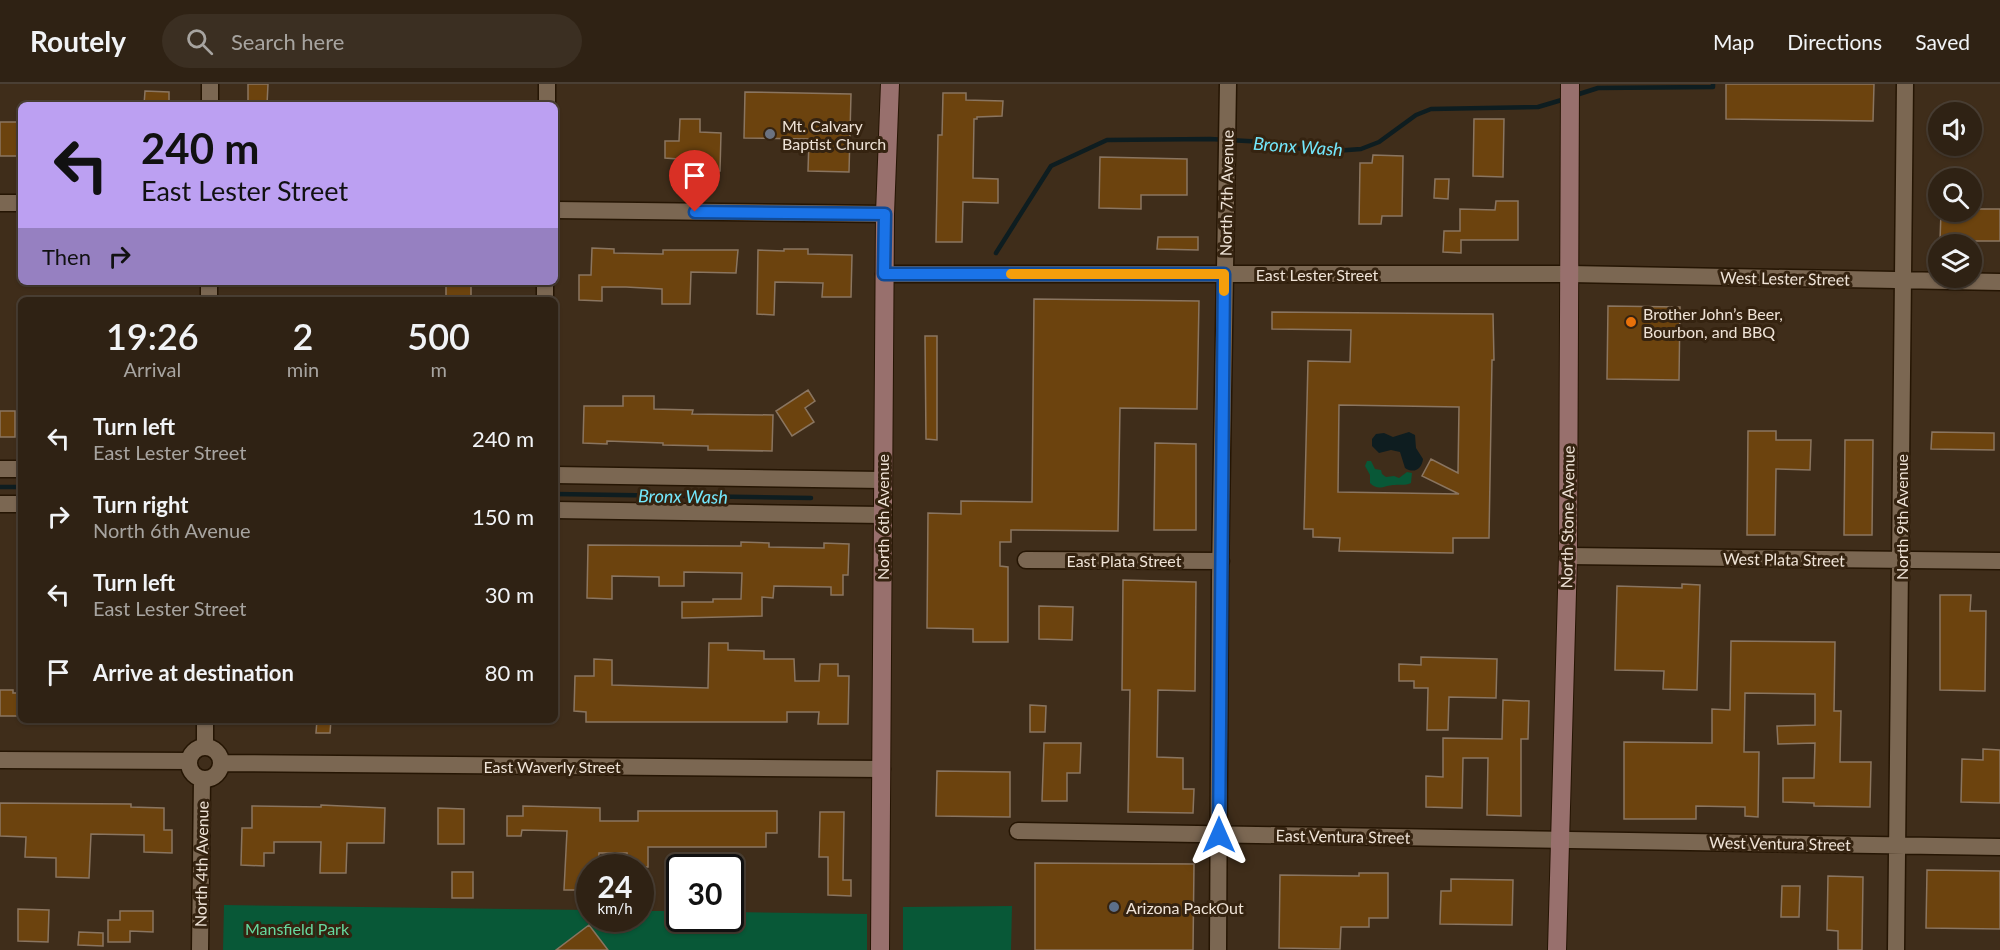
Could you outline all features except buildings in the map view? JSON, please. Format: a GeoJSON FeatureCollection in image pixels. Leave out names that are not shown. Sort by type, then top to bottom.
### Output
{"type":"FeatureCollection","features":[{"type":"Feature","properties":{"kind":"street"},"geometry":{"type":"LineString","coordinates":[[210,84],[210,102]]}},
{"type":"Feature","properties":{"kind":"street"},"geometry":{"type":"LineString","coordinates":[[547,84],[547,102]]}},
{"type":"Feature","properties":{"kind":"street","name":"North 6th Avenue"},"geometry":{"type":"LineString","coordinates":[[880,950],[884,274],[890,84]]}},
{"type":"Feature","properties":{"kind":"street","name":"North 7th Avenue"},"geometry":{"type":"LineString","coordinates":[[1218,950],[1224,274],[1228,84]]}},
{"type":"Feature","properties":{"kind":"street","name":"North Stone Avenue"},"geometry":{"type":"LineString","coordinates":[[1557,950],[1568,556],[1570,84]]}},
{"type":"Feature","properties":{"kind":"street","name":"North 9th Avenue"},"geometry":{"type":"LineString","coordinates":[[1896,950],[1905,84]]}},
{"type":"Feature","properties":{"kind":"street"},"geometry":{"type":"LineString","coordinates":[[0,203],[18,203]]}},
{"type":"Feature","properties":{"kind":"street"},"geometry":{"type":"LineString","coordinates":[[558,210],[885,214]]}},
{"type":"Feature","properties":{"kind":"street","name":"East Lester Street"},"geometry":{"type":"LineString","coordinates":[[884,274],[1570,274]]}},
{"type":"Feature","properties":{"kind":"street","name":"West Lester Street"},"geometry":{"type":"LineString","coordinates":[[1570,274],[2000,282]]}},
{"type":"Feature","properties":{"kind":"street"},"geometry":{"type":"LineString","coordinates":[[0,469],[18,470]]}},
{"type":"Feature","properties":{"kind":"street"},"geometry":{"type":"LineString","coordinates":[[558,475],[882,480]]}},
{"type":"Feature","properties":{"kind":"street"},"geometry":{"type":"LineString","coordinates":[[0,504],[18,504]]}},
{"type":"Feature","properties":{"kind":"street"},"geometry":{"type":"LineString","coordinates":[[558,510],[882,515]]}},
{"type":"Feature","properties":{"kind":"street","name":"West Plata Street"},"geometry":{"type":"LineString","coordinates":[[1568,556],[2000,561]]}},
{"type":"Feature","properties":{"kind":"street","name":"East Plata Street"},"geometry":{"type":"LineString","coordinates":[[1026,560],[1221,561]]}},
{"type":"Feature","properties":{"kind":"street"},"geometry":{"type":"LineString","coordinates":[[205,723],[205,747]]}},
{"type":"Feature","properties":{"kind":"street"},"geometry":{"type":"LineString","coordinates":[[205,747],[214,749],[222,763],[214,776],[202,779],[191,771],[189,761],[194,752],[205,747]]}},
{"type":"Feature","properties":{"kind":"street"},"geometry":{"type":"LineString","coordinates":[[0,760],[189,761]]}},
{"type":"Feature","properties":{"kind":"street","name":"East Waverly Street"},"geometry":{"type":"LineString","coordinates":[[222,763],[882,769]]}},
{"type":"Feature","properties":{"kind":"street","name":"North 4th Avenue"},"geometry":{"type":"LineString","coordinates":[[200,950],[202,779]]}},
{"type":"Feature","properties":{"kind":"street","name":"East Ventura Street"},"geometry":{"type":"LineString","coordinates":[[1018,831],[1559,839]]}},
{"type":"Feature","properties":{"kind":"street","name":"West Ventura Street"},"geometry":{"type":"LineString","coordinates":[[1559,839],[2000,847]]}},
{"type":"Feature","properties":{"kind":"green space"},"geometry":{"type":"Polygon","coordinates":[[[1367,461],[1371,461],[1375,469],[1381,470],[1386,477],[1399,478],[1407,472],[1412,473],[1411,483],[1379,488],[1373,486],[1365,466],[1367,461]]]}},
{"type":"Feature","properties":{"kind":"green space","name":"Mansfield Park"},"geometry":{"type":"Polygon","coordinates":[[[224,905],[576,910],[576,932],[654,932],[654,911],[666,911],[666,932],[744,932],[744,912],[867,914],[867,950],[223,950],[224,905]]]}},
{"type":"Feature","properties":{"kind":"green space"},"geometry":{"type":"Polygon","coordinates":[[[1012,906],[1011,950],[903,950],[903,907],[1012,906]]]}},
{"type":"Feature","properties":{"kind":"shaded area"},"geometry":{"type":"Polygon","coordinates":[[[1409,432],[1415,435],[1416,448],[1423,459],[1417,470],[1411,471],[1405,468],[1400,452],[1391,450],[1379,453],[1372,446],[1372,439],[1376,434],[1384,433],[1393,437],[1409,432]]]}},
{"type":"Feature","properties":{"kind":"waterway","name":"Bronx Wash"},"geometry":{"type":"LineString","coordinates":[[1576,95],[1598,88],[1713,87],[1713,84]]}},
{"type":"Feature","properties":{"kind":"waterway","name":"Bronx Wash"},"geometry":{"type":"LineString","coordinates":[[996,253],[1051,166],[1107,140],[1210,139],[1265,142],[1302,149],[1334,151],[1361,149],[1379,142],[1416,115],[1431,109],[1538,107],[1565,99]]}},
{"type":"Feature","properties":{"kind":"waterway","name":"Bronx Wash"},"geometry":{"type":"LineString","coordinates":[[0,487],[18,487]]}},
{"type":"Feature","properties":{"kind":"waterway","name":"Bronx Wash"},"geometry":{"type":"LineString","coordinates":[[558,494],[811,498]]}},
{"type":"Feature","properties":{"kind":"slow traffic"},"geometry":{"type":"LineString","coordinates":[[1011,274],[1224,274],[1224,291]]}},
{"type":"Feature","properties":{"kind":"place","name":"Mt. Calvary Baptist Church"},"geometry":{"type":"Point","coordinates":[770,134]}},
{"type":"Feature","properties":{"kind":"place","name":"Brother John’s Beer, Bourbon, and BBQ"},"geometry":{"type":"Point","coordinates":[1631,322]}},
{"type":"Feature","properties":{"kind":"place","name":"Arizona PackOut"},"geometry":{"type":"Point","coordinates":[1114,907]}},
{"type":"Feature","properties":{"kind":"route"},"geometry":{"type":"LineString","coordinates":[[695,212],[885,214],[884,274],[1224,274],[1219,835]]}}]}
